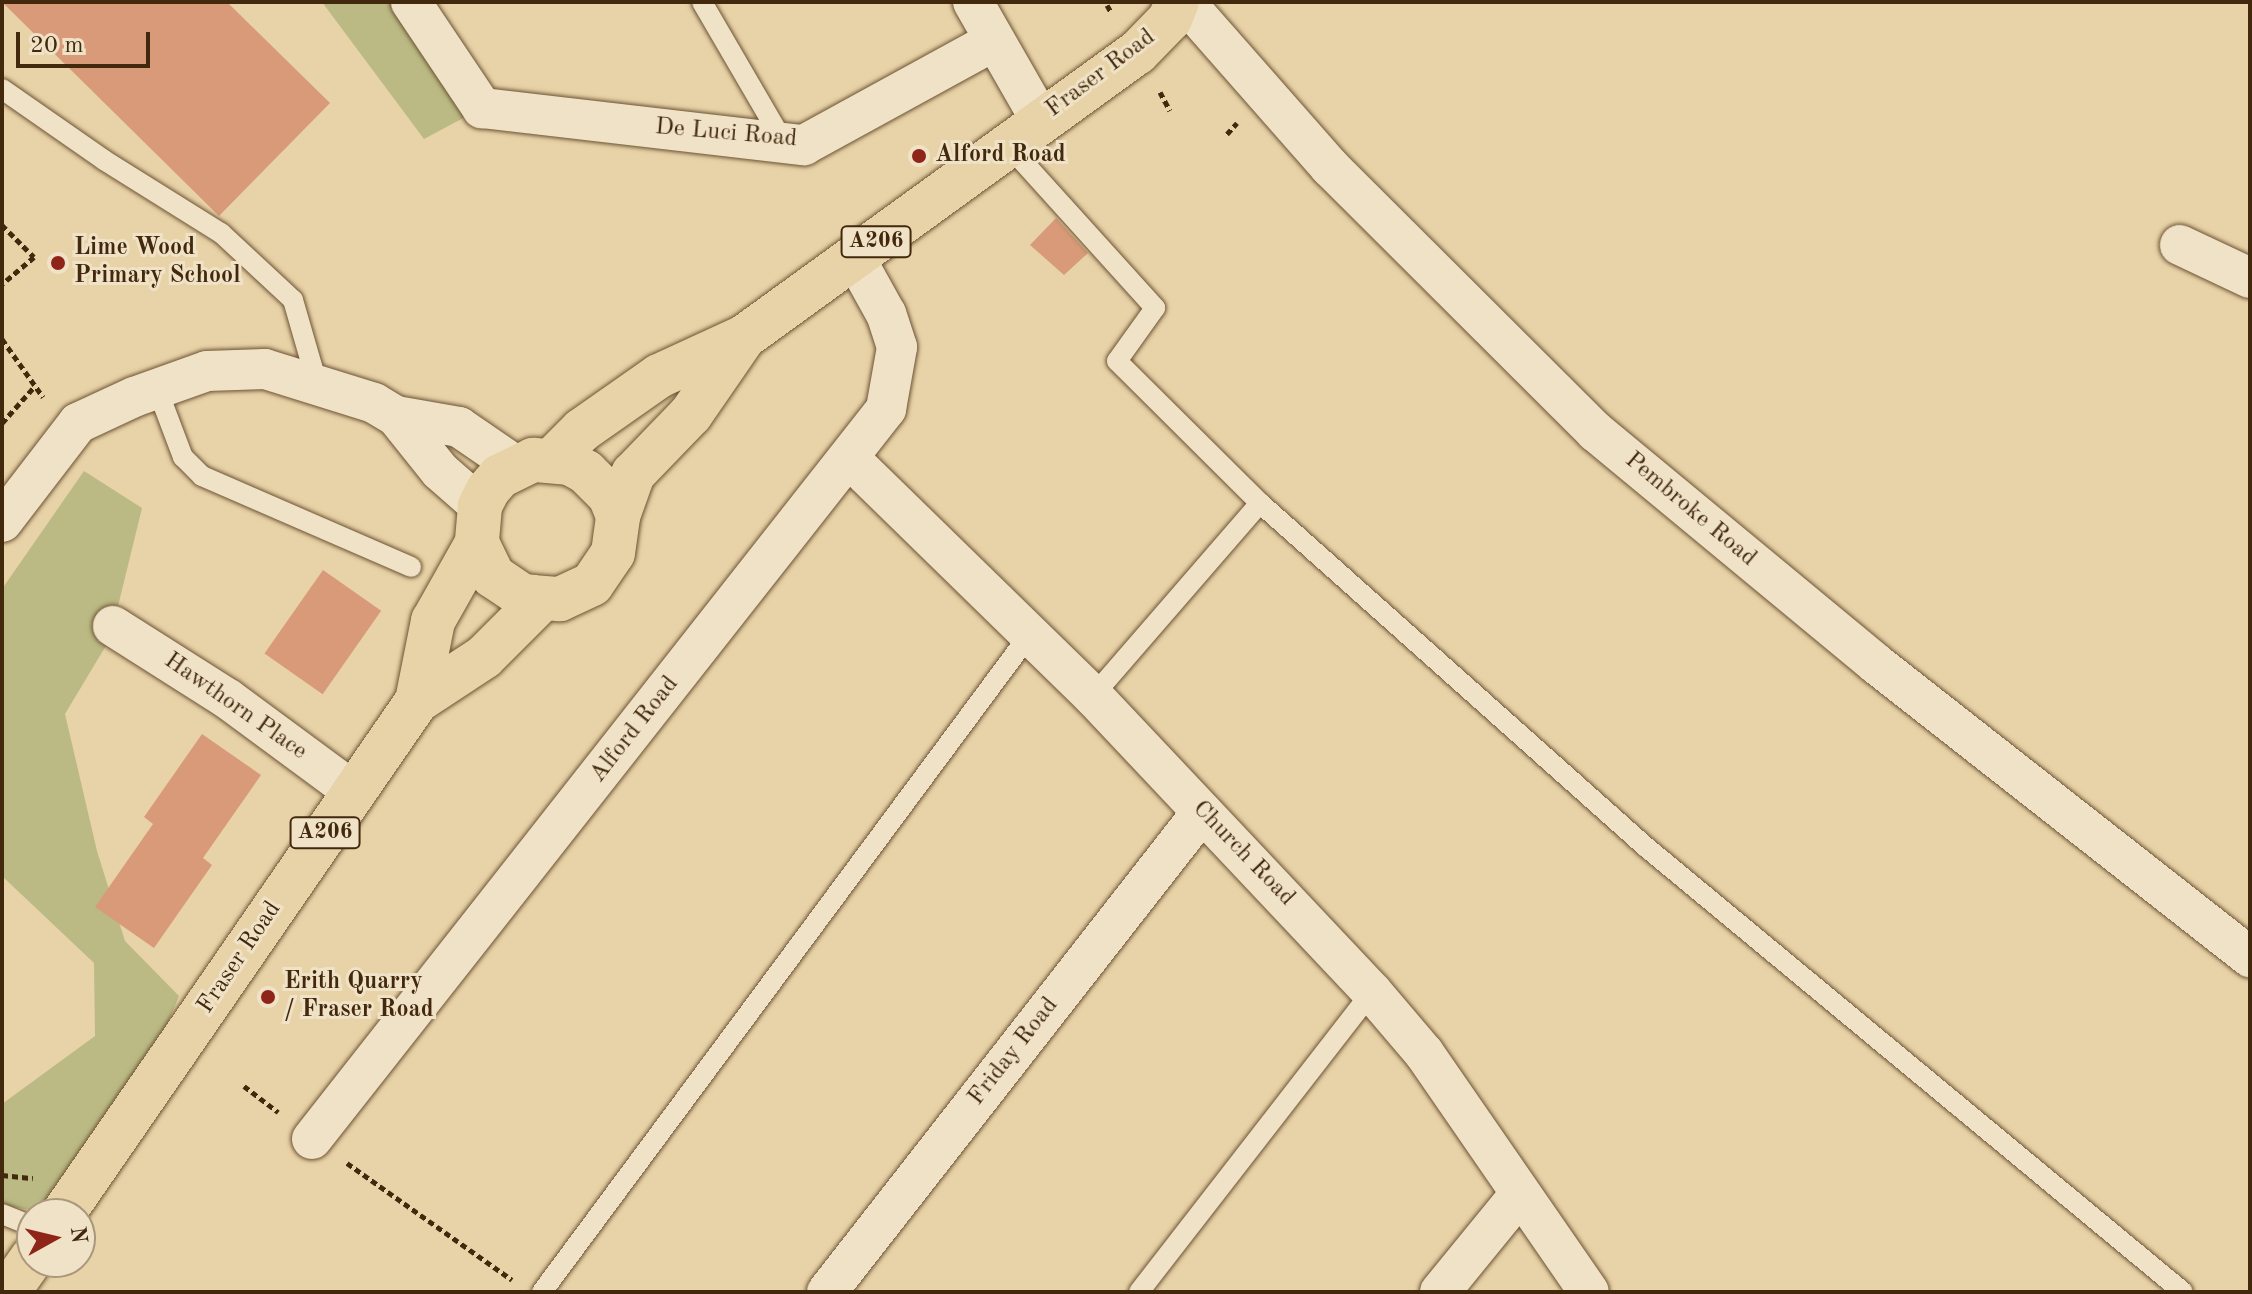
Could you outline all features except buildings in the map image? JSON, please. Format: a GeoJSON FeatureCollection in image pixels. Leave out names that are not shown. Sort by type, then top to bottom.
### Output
{"type":"FeatureCollection","features":[{"type":"Feature","properties":{"kind":"main road","name":"Fraser Road"},"geometry":{"type":"LineString","coordinates":[[417,701],[433,621],[500,476],[534,463],[659,376],[744,337],[1023,132],[1137,53],[1170,19],[1177,2]]}},
{"type":"Feature","properties":{"kind":"main road","name":"Fraser Road"},"geometry":{"type":"LineString","coordinates":[[74,1198],[417,701],[484,657],[541,600],[560,599],[592,584],[613,553],[618,516],[633,474],[691,414],[744,337]]}},
{"type":"Feature","properties":{"kind":"main road"},"geometry":{"type":"LineString","coordinates":[[534,463],[570,463],[593,478],[610,496],[618,516]]}},
{"type":"Feature","properties":{"kind":"main road"},"geometry":{"type":"LineString","coordinates":[[478,525],[493,576],[523,596],[541,600]]}},
{"type":"Feature","properties":{"kind":"street","name":"De Luci Road"},"geometry":{"type":"LineString","coordinates":[[411,2],[482,108],[804,145],[994,41]]}},
{"type":"Feature","properties":{"kind":"street"},"geometry":{"type":"LineString","coordinates":[[973,2],[994,41],[1023,132]]}},
{"type":"Feature","properties":{"kind":"street","name":"Pembroke Road"},"geometry":{"type":"LineString","coordinates":[[1185,2],[1330,167],[1596,432],[1875,663],[2250,957]]}},
{"type":"Feature","properties":{"kind":"street"},"geometry":{"type":"LineString","coordinates":[[2180,245],[2250,278]]}},
{"type":"Feature","properties":{"kind":"street","name":"Alford Road"},"geometry":{"type":"LineString","coordinates":[[312,1139],[886,409],[897,347],[886,314],[855,258]]}},
{"type":"Feature","properties":{"kind":"street"},"geometry":{"type":"LineString","coordinates":[[2,522],[78,423],[134,397],[158,391],[207,371],[265,369],[317,383],[374,403],[396,416],[459,427],[534,463]]}},
{"type":"Feature","properties":{"kind":"street"},"geometry":{"type":"LineString","coordinates":[[396,416],[478,525]]}},
{"type":"Feature","properties":{"kind":"street","name":"Church Road"},"geometry":{"type":"LineString","coordinates":[[849,458],[1093,696],[1372,992],[1424,1053],[1589,1292]]}},
{"type":"Feature","properties":{"kind":"street","name":"Hawthorn Place"},"geometry":{"type":"LineString","coordinates":[[113,626],[228,699],[354,792]]}},
{"type":"Feature","properties":{"kind":"street","name":"Friday Road"},"geometry":{"type":"LineString","coordinates":[[827,1292],[1202,812]]}},
{"type":"Feature","properties":{"kind":"street"},"geometry":{"type":"LineString","coordinates":[[1440,1292],[1520,1194]]}},
{"type":"Feature","properties":{"kind":"lane"},"geometry":{"type":"LineString","coordinates":[[702,2],[784,143]]}},
{"type":"Feature","properties":{"kind":"lane"},"geometry":{"type":"LineString","coordinates":[[2,89],[104,160],[221,233],[293,300],[317,383]]}},
{"type":"Feature","properties":{"kind":"lane"},"geometry":{"type":"LineString","coordinates":[[1023,132],[1155,308],[1117,361],[1260,503],[1646,847],[2183,1292]]}},
{"type":"Feature","properties":{"kind":"lane"},"geometry":{"type":"LineString","coordinates":[[158,391],[183,457],[202,476],[411,567]]}},
{"type":"Feature","properties":{"kind":"lane"},"geometry":{"type":"LineString","coordinates":[[1093,696],[1260,503]]}},
{"type":"Feature","properties":{"kind":"lane"},"geometry":{"type":"LineString","coordinates":[[542,1292],[1030,634]]}},
{"type":"Feature","properties":{"kind":"lane"},"geometry":{"type":"LineString","coordinates":[[1139,1292],[1372,992]]}},
{"type":"Feature","properties":{"kind":"path"},"geometry":{"type":"LineString","coordinates":[[1107,5],[1111,12]]}},
{"type":"Feature","properties":{"kind":"path"},"geometry":{"type":"LineString","coordinates":[[1160,92],[1170,111]]}},
{"type":"Feature","properties":{"kind":"path"},"geometry":{"type":"LineString","coordinates":[[2,225],[34,257],[2,284]]}},
{"type":"Feature","properties":{"kind":"path"},"geometry":{"type":"LineString","coordinates":[[2,339],[40,393]]}},
{"type":"Feature","properties":{"kind":"path"},"geometry":{"type":"LineString","coordinates":[[2,423],[35,386]]}},
{"type":"Feature","properties":{"kind":"path"},"geometry":{"type":"LineString","coordinates":[[312,1139],[516,1283]]}},
{"type":"Feature","properties":{"kind":"shaded area"},"geometry":{"type":"Polygon","coordinates":[[[322,2],[411,2],[482,108],[424,139],[322,2]]]}},
{"type":"Feature","properties":{"kind":"shaded area"},"geometry":{"type":"Polygon","coordinates":[[[84,471],[142,508],[110,639],[65,714],[97,851],[125,941],[179,996],[104,1178],[63,1198],[16,1198],[16,1207],[2,1205],[2,1104],[95,1036],[94,963],[2,876],[2,589],[84,471]]]}},
{"type":"Feature","properties":{"kind":"place","name":"Alford Road"},"geometry":{"type":"Point","coordinates":[919,156]}},
{"type":"Feature","properties":{"kind":"place","name":"Lime Wood Primary School"},"geometry":{"type":"Point","coordinates":[58,263]}},
{"type":"Feature","properties":{"kind":"place","name":"Erith Quarry / Fraser Road"},"geometry":{"type":"Point","coordinates":[268,997]}}]}
